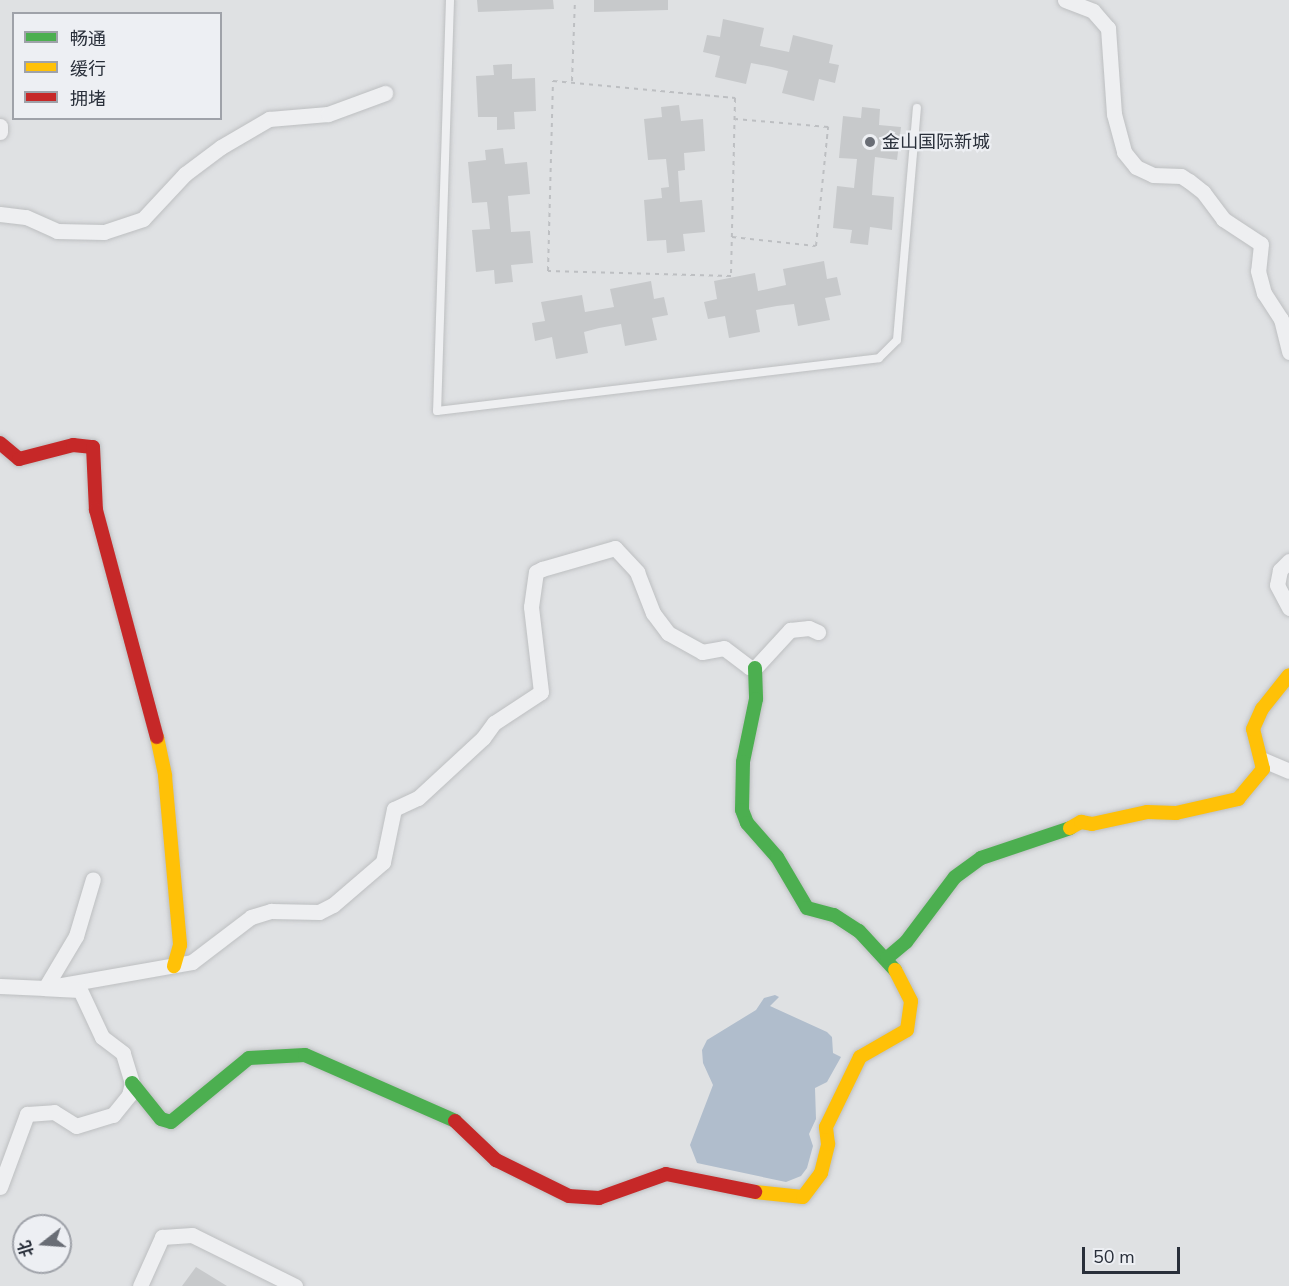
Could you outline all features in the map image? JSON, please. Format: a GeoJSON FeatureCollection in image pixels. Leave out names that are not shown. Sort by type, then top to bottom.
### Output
{"type":"FeatureCollection","features":[{"type":"Feature","properties":{"kind":"street"},"geometry":{"type":"LineString","coordinates":[[1065,0],[1093,11],[1108,28],[1113,114],[1124,152],[1136,167],[1153,175],[1181,176],[1203,192],[1223,219],[1261,244],[1258,272],[1264,292],[1281,319],[1289,352]]}},
{"type":"Feature","properties":{"kind":"street"},"geometry":{"type":"LineString","coordinates":[[0,214],[26,217],[57,231],[104,232],[143,219],[185,174],[221,147],[269,119],[328,114],[385,93]]}},
{"type":"Feature","properties":{"kind":"street"},"geometry":{"type":"LineString","coordinates":[[0,126],[0,132]]}},
{"type":"Feature","properties":{"kind":"street"},"geometry":{"type":"LineString","coordinates":[[0,443],[20,459],[73,445],[93,447],[96,510],[150,700],[165,777],[180,945],[174,966]]}},
{"type":"Feature","properties":{"kind":"street"},"geometry":{"type":"LineString","coordinates":[[45,988],[174,966],[201,957],[251,917],[271,911],[319,912],[333,905],[383,862],[394,808],[427,791],[494,723],[537,698],[543,683],[531,608],[536,572],[542,569],[615,548],[637,572],[653,613],[668,633],[702,652],[724,648],[755,668]]}},
{"type":"Feature","properties":{"kind":"street"},"geometry":{"type":"LineString","coordinates":[[1289,561],[1280,570],[1277,585],[1289,608]]}},
{"type":"Feature","properties":{"kind":"street"},"geometry":{"type":"LineString","coordinates":[[0,986],[80,990],[102,1037],[123,1053],[132,1083],[161,1119],[171,1122],[249,1058],[305,1055],[419,1107],[450,1116],[496,1160],[569,1196],[599,1198],[666,1174],[775,1196],[803,1197],[821,1173],[828,1144],[826,1127],[854,1066],[866,1054],[908,1030],[911,1012],[909,991],[887,958],[834,915],[807,908],[777,857],[747,823],[742,810],[743,762],[756,699],[755,668],[782,635],[801,628],[818,632]]}},
{"type":"Feature","properties":{"kind":"street"},"geometry":{"type":"LineString","coordinates":[[887,958],[906,942],[971,862],[1051,837],[1080,822],[1227,803],[1244,794],[1260,776],[1263,769],[1253,729],[1262,709],[1289,675]]}},
{"type":"Feature","properties":{"kind":"street"},"geometry":{"type":"LineString","coordinates":[[1261,759],[1289,771]]}},
{"type":"Feature","properties":{"kind":"street"},"geometry":{"type":"LineString","coordinates":[[45,988],[76,936],[93,879]]}},
{"type":"Feature","properties":{"kind":"street"},"geometry":{"type":"LineString","coordinates":[[0,1187],[27,1114],[54,1112],[76,1126],[113,1115],[129,1095],[132,1083]]}},
{"type":"Feature","properties":{"kind":"street"},"geometry":{"type":"LineString","coordinates":[[140,1286],[162,1237],[192,1235],[295,1286]]}},
{"type":"Feature","properties":{"kind":"lane"},"geometry":{"type":"LineString","coordinates":[[450,0],[437,411],[879,358],[897,340],[917,108]]}},
{"type":"Feature","properties":{"kind":"path"},"geometry":{"type":"LineString","coordinates":[[572,81],[575,0]]}},
{"type":"Feature","properties":{"kind":"path"},"geometry":{"type":"LineString","coordinates":[[553,81],[735,98],[735,118],[731,276],[548,271],[553,81]]}},
{"type":"Feature","properties":{"kind":"path"},"geometry":{"type":"LineString","coordinates":[[732,237],[816,246],[828,127],[735,118]]}},
{"type":"Feature","properties":{"kind":"water"},"geometry":{"type":"Polygon","coordinates":[[[775,995],[779,997],[770,1006],[827,1032],[832,1037],[833,1053],[841,1057],[827,1082],[815,1088],[816,1119],[809,1134],[813,1146],[807,1168],[801,1176],[786,1182],[697,1163],[690,1145],[713,1085],[703,1063],[702,1050],[707,1040],[756,1010],[764,998],[775,995]]]}},
{"type":"Feature","properties":{"kind":"building"},"geometry":{"type":"Polygon","coordinates":[[[477,0],[553,0],[554,9],[478,12],[477,0]]]}},
{"type":"Feature","properties":{"kind":"building"},"geometry":{"type":"Polygon","coordinates":[[[594,0],[668,0],[668,10],[594,12],[594,0]]]}},
{"type":"Feature","properties":{"kind":"building"},"geometry":{"type":"Polygon","coordinates":[[[723,19],[764,28],[760,46],[789,52],[793,35],[833,45],[829,63],[839,65],[835,83],[819,79],[814,101],[782,93],[788,71],[772,67],[751,63],[746,84],[715,77],[720,56],[703,52],[707,35],[720,37],[723,19]]]}},
{"type":"Feature","properties":{"kind":"building"},"geometry":{"type":"Polygon","coordinates":[[[512,64],[512,79],[535,78],[536,111],[514,112],[515,129],[497,130],[497,117],[478,117],[476,76],[494,75],[493,65],[512,64]]]}},
{"type":"Feature","properties":{"kind":"building"},"geometry":{"type":"Polygon","coordinates":[[[679,105],[681,121],[703,119],[705,151],[684,153],[685,170],[678,171],[680,202],[702,200],[705,232],[683,234],[685,251],[667,253],[666,240],[647,241],[644,200],[662,198],[661,188],[669,187],[666,159],[648,160],[644,119],[662,117],[661,107],[679,105]]]}},
{"type":"Feature","properties":{"kind":"building"},"geometry":{"type":"Polygon","coordinates":[[[862,107],[880,109],[879,125],[901,127],[897,160],[875,157],[873,179],[872,195],[894,197],[892,230],[870,227],[868,245],[850,243],[852,230],[833,228],[837,186],[854,188],[857,159],[839,158],[843,116],[861,118],[862,107]]]}},
{"type":"Feature","properties":{"kind":"building"},"geometry":{"type":"Polygon","coordinates":[[[503,148],[505,164],[527,162],[530,194],[508,196],[511,232],[530,231],[533,263],[511,265],[513,282],[495,284],[494,270],[476,272],[472,230],[490,229],[487,202],[472,203],[468,162],[486,160],[485,150],[503,148]]]}},
{"type":"Feature","properties":{"kind":"building"},"geometry":{"type":"Polygon","coordinates":[[[824,261],[827,279],[837,277],[841,295],[825,298],[830,320],[798,326],[794,304],[777,306],[756,310],[760,332],[729,338],[725,316],[708,319],[704,302],[717,299],[714,281],[755,273],[758,291],[786,285],[783,269],[824,261]]]}},
{"type":"Feature","properties":{"kind":"building"},"geometry":{"type":"Polygon","coordinates":[[[651,281],[654,299],[664,297],[668,315],[652,318],[657,340],[625,346],[621,324],[599,328],[584,332],[588,353],[556,359],[552,337],[535,341],[532,323],[545,321],[541,302],[582,295],[585,312],[614,307],[610,289],[651,281]]]}},
{"type":"Feature","properties":{"kind":"building"},"geometry":{"type":"Polygon","coordinates":[[[196,1267],[227,1286],[182,1286],[196,1267]]]}},
{"type":"Feature","properties":{"kind":"traffic: fast"},"geometry":{"type":"LineString","coordinates":[[755,668],[756,699],[743,762],[742,810],[747,823],[777,857],[807,908],[834,915],[859,931],[895,970]]}},
{"type":"Feature","properties":{"kind":"traffic: fast"},"geometry":{"type":"LineString","coordinates":[[887,958],[906,942],[955,877],[981,858],[1070,828]]}},
{"type":"Feature","properties":{"kind":"traffic: fast"},"geometry":{"type":"LineString","coordinates":[[132,1083],[161,1119],[171,1122],[249,1058],[305,1055],[455,1121]]}},
{"type":"Feature","properties":{"kind":"traffic: slow"},"geometry":{"type":"LineString","coordinates":[[1070,828],[1081,822],[1092,824],[1147,812],[1176,813],[1238,799],[1263,769],[1253,729],[1262,709],[1289,675]]}},
{"type":"Feature","properties":{"kind":"traffic: slow"},"geometry":{"type":"LineString","coordinates":[[157,737],[165,776],[180,945],[174,966]]}},
{"type":"Feature","properties":{"kind":"traffic: slow"},"geometry":{"type":"LineString","coordinates":[[755,1192],[803,1197],[821,1173],[828,1144],[826,1127],[860,1057],[907,1030],[911,1001],[895,970]]}},
{"type":"Feature","properties":{"kind":"traffic: jam"},"geometry":{"type":"LineString","coordinates":[[0,443],[19,459],[73,445],[93,447],[96,510],[157,737]]}},
{"type":"Feature","properties":{"kind":"traffic: jam"},"geometry":{"type":"LineString","coordinates":[[455,1121],[496,1160],[569,1196],[599,1198],[666,1174],[755,1192]]}},
{"type":"Feature","properties":{"kind":"place","name":"金山国际新城"},"geometry":{"type":"Point","coordinates":[870,142]}}]}
